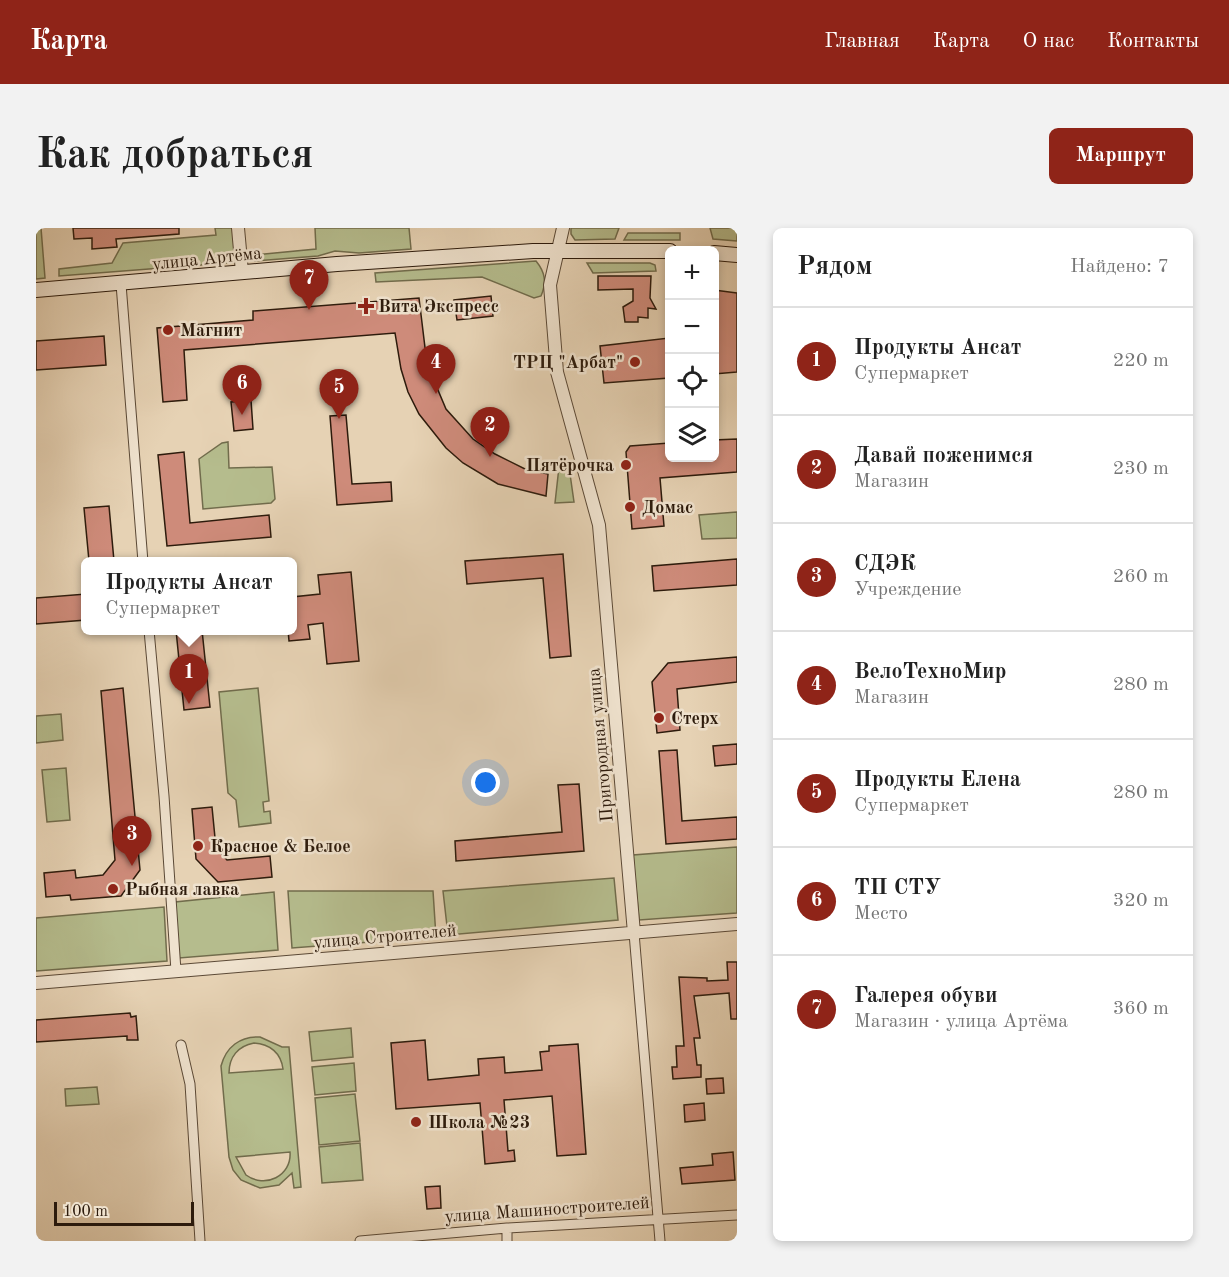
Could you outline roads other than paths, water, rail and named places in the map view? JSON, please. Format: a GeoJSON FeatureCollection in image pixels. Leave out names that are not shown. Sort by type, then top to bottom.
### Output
{"type":"FeatureCollection","features":[{"type":"Feature","properties":{"kind":"main road","name":"улица Артёма"},"geometry":{"type":"LineString","coordinates":[[36,290],[242,272],[557,251],[665,251]]}},
{"type":"Feature","properties":{"kind":"main road"},"geometry":{"type":"LineString","coordinates":[[719,253],[737,255]]}},
{"type":"Feature","properties":{"kind":"street"},"geometry":{"type":"LineString","coordinates":[[238,228],[242,272]]}},
{"type":"Feature","properties":{"kind":"street","name":"Пригородная улица"},"geometry":{"type":"LineString","coordinates":[[563,228],[550,285],[557,372],[599,525],[660,1241]]}},
{"type":"Feature","properties":{"kind":"street"},"geometry":{"type":"LineString","coordinates":[[121,284],[143,557]]}},
{"type":"Feature","properties":{"kind":"street"},"geometry":{"type":"LineString","coordinates":[[149,635],[164,796],[176,971]]}},
{"type":"Feature","properties":{"kind":"street","name":"улица Строителей"},"geometry":{"type":"LineString","coordinates":[[36,983],[737,924]]}},
{"type":"Feature","properties":{"kind":"street"},"geometry":{"type":"LineString","coordinates":[[181,1045],[190,1084],[200,1241]]}},
{"type":"Feature","properties":{"kind":"street","name":"улица Машиностроителей"},"geometry":{"type":"LineString","coordinates":[[360,1241],[507,1228],[737,1215]]}},
{"type":"Feature","properties":{"kind":"street"},"geometry":{"type":"LineString","coordinates":[[507,1228],[507,1241]]}},
{"type":"Feature","properties":{"kind":"place","name":"Вита Экспресс"},"geometry":{"type":"Point","coordinates":[366,306]}},
{"type":"Feature","properties":{"kind":"place","name":"Галерея обуви"},"geometry":{"type":"Point","coordinates":[309,310]}},
{"type":"Feature","properties":{"kind":"place","name":"Магнит"},"geometry":{"type":"Point","coordinates":[168,330]}},
{"type":"Feature","properties":{"kind":"place","name":"ТРЦ \"Арбат\""},"geometry":{"type":"Point","coordinates":[635,362]}},
{"type":"Feature","properties":{"kind":"place","name":"ВелоТехноМир"},"geometry":{"type":"Point","coordinates":[436,394]}},
{"type":"Feature","properties":{"kind":"place","name":"ТП СТУ"},"geometry":{"type":"Point","coordinates":[242,415]}},
{"type":"Feature","properties":{"kind":"place","name":"Продукты Елена"},"geometry":{"type":"Point","coordinates":[339,419]}},
{"type":"Feature","properties":{"kind":"place","name":"Давай поженимся"},"geometry":{"type":"Point","coordinates":[490,457]}},
{"type":"Feature","properties":{"kind":"place","name":"Пятёрочка"},"geometry":{"type":"Point","coordinates":[626,465]}},
{"type":"Feature","properties":{"kind":"place","name":"Домас"},"geometry":{"type":"Point","coordinates":[630,507]}},
{"type":"Feature","properties":{"kind":"place","name":"Продукты Ансат"},"geometry":{"type":"Point","coordinates":[189,704]}},
{"type":"Feature","properties":{"kind":"place","name":"Стерх"},"geometry":{"type":"Point","coordinates":[659,718]}},
{"type":"Feature","properties":{"kind":"place","name":"Красное & Белое"},"geometry":{"type":"Point","coordinates":[198,846]}},
{"type":"Feature","properties":{"kind":"place","name":"СДЭК"},"geometry":{"type":"Point","coordinates":[132,866]}},
{"type":"Feature","properties":{"kind":"place","name":"Рыбная лавка"},"geometry":{"type":"Point","coordinates":[113,889]}},
{"type":"Feature","properties":{"kind":"place","name":"Школа №23"},"geometry":{"type":"Point","coordinates":[416,1122]}}]}
